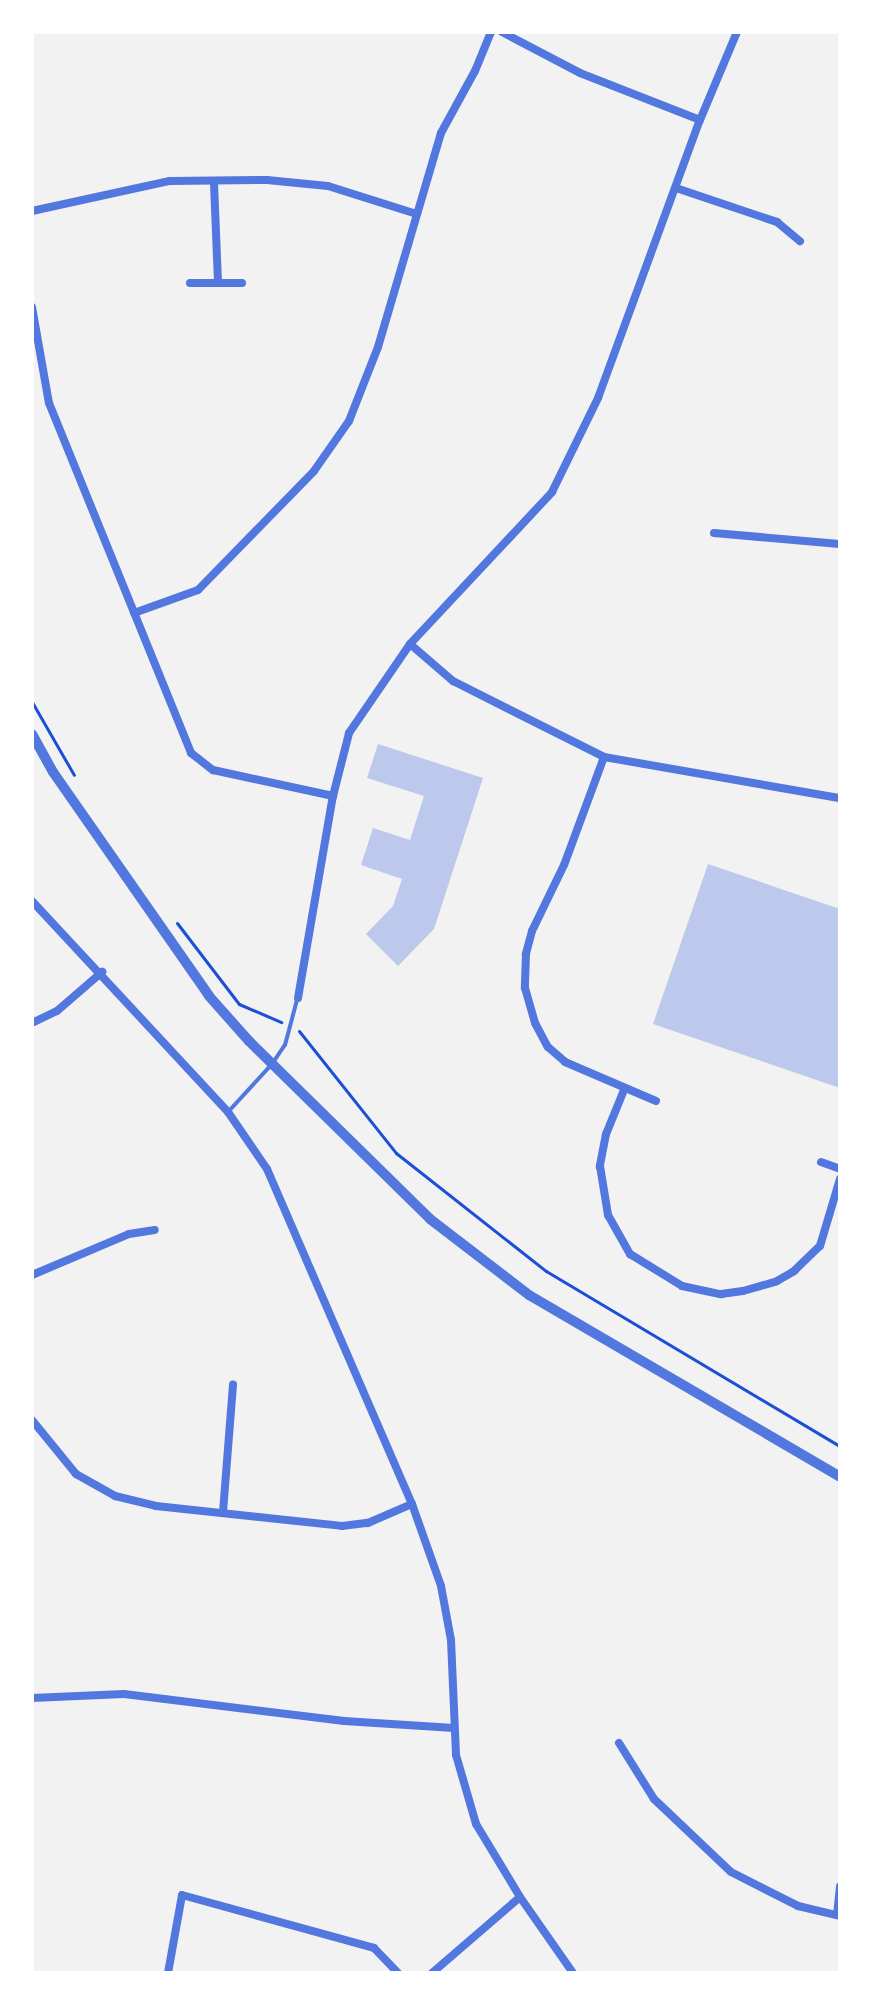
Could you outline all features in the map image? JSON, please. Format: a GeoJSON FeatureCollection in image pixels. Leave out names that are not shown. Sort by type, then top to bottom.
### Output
{"type":"FeatureCollection","features":[{"type":"Feature","properties":{"kind":"street"},"geometry":{"type":"LineString","coordinates":[[134,613],[198,590],[284,503],[334,446],[367,380],[441,133],[491,32]]}},
{"type":"Feature","properties":{"kind":"street"},"geometry":{"type":"LineString","coordinates":[[502,32],[580,73],[700,120]]}},
{"type":"Feature","properties":{"kind":"street"},"geometry":{"type":"LineString","coordinates":[[298,998],[333,796],[349,733],[410,644],[552,492],[598,398],[700,120],[737,32]]}},
{"type":"Feature","properties":{"kind":"street"},"geometry":{"type":"LineString","coordinates":[[32,211],[170,181],[214,183],[267,180],[328,186],[417,214]]}},
{"type":"Feature","properties":{"kind":"street"},"geometry":{"type":"LineString","coordinates":[[214,183],[218,283]]}},
{"type":"Feature","properties":{"kind":"street"},"geometry":{"type":"LineString","coordinates":[[676,188],[777,222],[800,241]]}},
{"type":"Feature","properties":{"kind":"street"},"geometry":{"type":"LineString","coordinates":[[190,283],[242,283]]}},
{"type":"Feature","properties":{"kind":"street"},"geometry":{"type":"LineString","coordinates":[[32,307],[49,403],[191,753],[213,770],[333,796]]}},
{"type":"Feature","properties":{"kind":"street"},"geometry":{"type":"LineString","coordinates":[[714,533],[840,544]]}},
{"type":"Feature","properties":{"kind":"street"},"geometry":{"type":"LineString","coordinates":[[410,644],[453,681],[604,757],[840,798]]}},
{"type":"Feature","properties":{"kind":"street"},"geometry":{"type":"LineString","coordinates":[[32,734],[53,772],[209,996],[272,1064],[430,1219],[529,1295],[840,1477]]}},
{"type":"Feature","properties":{"kind":"street"},"geometry":{"type":"LineString","coordinates":[[604,757],[564,865],[532,931],[526,954],[525,988],[535,1023],[548,1047],[565,1062],[624,1090],[656,1101]]}},
{"type":"Feature","properties":{"kind":"street"},"geometry":{"type":"LineString","coordinates":[[32,901],[102,972],[228,1112],[276,1187],[412,1504],[441,1586],[448,1626],[454,1728],[462,1782],[476,1824],[520,1897],[573,1973]]}},
{"type":"Feature","properties":{"kind":"street"},"geometry":{"type":"LineString","coordinates":[[32,1023],[57,1011],[102,972]]}},
{"type":"Feature","properties":{"kind":"street"},"geometry":{"type":"LineString","coordinates":[[624,1090],[606,1134],[600,1166],[608,1215],[630,1254],[682,1286],[721,1294],[777,1281],[794,1271],[820,1246],[840,1179]]}},
{"type":"Feature","properties":{"kind":"street"},"geometry":{"type":"LineString","coordinates":[[821,1162],[840,1169]]}},
{"type":"Feature","properties":{"kind":"street"},"geometry":{"type":"LineString","coordinates":[[32,1275],[129,1234],[155,1230]]}},
{"type":"Feature","properties":{"kind":"street"},"geometry":{"type":"LineString","coordinates":[[223,1512],[233,1384]]}},
{"type":"Feature","properties":{"kind":"street"},"geometry":{"type":"LineString","coordinates":[[32,1420],[76,1474],[115,1496],[156,1506],[309,1525],[342,1526],[368,1523],[412,1504]]}},
{"type":"Feature","properties":{"kind":"street"},"geometry":{"type":"LineString","coordinates":[[32,1698],[124,1694],[344,1721],[454,1728]]}},
{"type":"Feature","properties":{"kind":"street"},"geometry":{"type":"LineString","coordinates":[[619,1743],[654,1799],[731,1872],[798,1906],[839,1916],[840,1886]]}},
{"type":"Feature","properties":{"kind":"street"},"geometry":{"type":"LineString","coordinates":[[168,1973],[182,1895],[374,1948],[398,1973]]}},
{"type":"Feature","properties":{"kind":"street"},"geometry":{"type":"LineString","coordinates":[[432,1973],[520,1897]]}},
{"type":"Feature","properties":{"kind":"lane"},"geometry":{"type":"LineString","coordinates":[[228,1112],[272,1064],[291,1026],[298,998]]}},
{"type":"Feature","properties":{"kind":"path"},"geometry":{"type":"LineString","coordinates":[[32,702],[80,786]]}},
{"type":"Feature","properties":{"kind":"path"},"geometry":{"type":"LineString","coordinates":[[173,918],[239,1004],[303,1033],[396,1153],[546,1271],[840,1446]]}},
{"type":"Feature","properties":{"kind":"building"},"geometry":{"type":"Polygon","coordinates":[[[378,744],[483,778],[434,929],[398,966],[366,934],[393,906],[402,879],[361,865],[373,828],[410,840],[424,796],[367,778],[378,744]]]}},
{"type":"Feature","properties":{"kind":"building"},"geometry":{"type":"Polygon","coordinates":[[[708,864],[840,909],[840,1088],[653,1024],[708,864]]]}}]}
